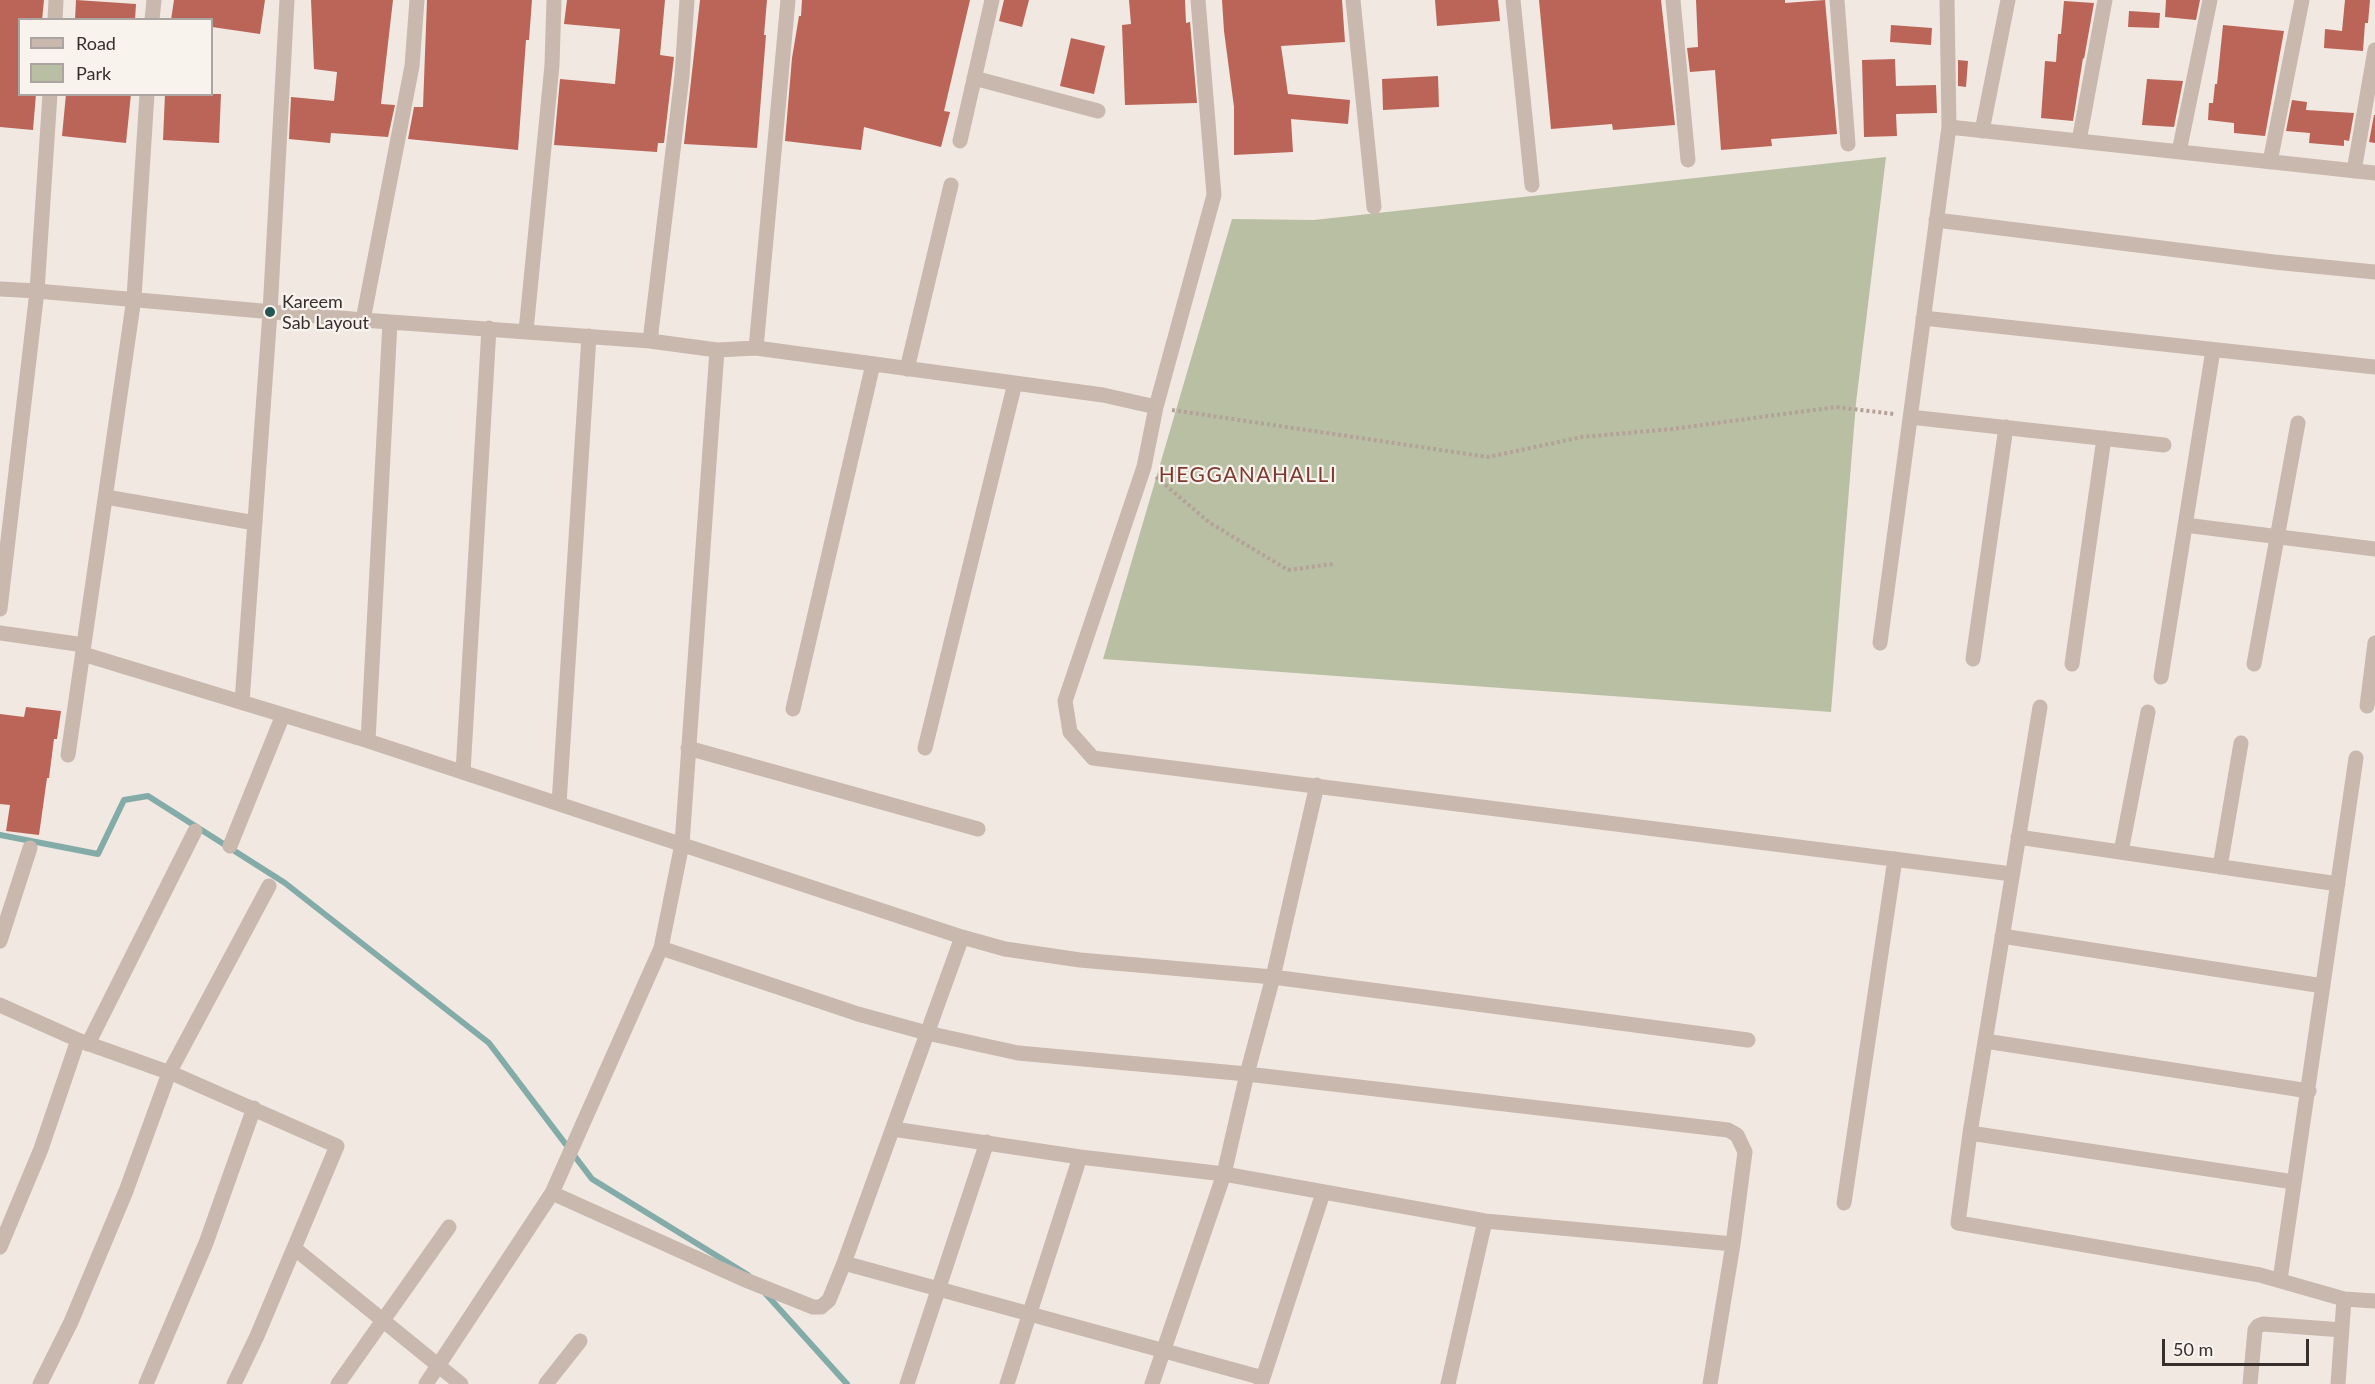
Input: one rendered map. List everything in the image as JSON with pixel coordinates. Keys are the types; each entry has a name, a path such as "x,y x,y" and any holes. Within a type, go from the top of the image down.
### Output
{"street":[{"path":"55,18 56,0"},
{"path":"152,18 154,0"},
{"path":"242,702 270,312 287,0"},
{"path":"363,320 412,66 417,0"},
{"path":"526,331 552,65 554,0"},
{"path":"651,341 682,76 687,0"},
{"path":"756,348 788,0"},
{"path":"960,141 992,0"},
{"path":"1198,0 1214,195 1156,407 1144,467 1065,701 1070,732 1093,758 2012,874"},
{"path":"1353,0 1374,207"},
{"path":"1513,0 1532,185"},
{"path":"1673,0 1688,160"},
{"path":"1837,0 1848,144"},
{"path":"1880,644 1949,127 1947,0"},
{"path":"1982,130 2008,0"},
{"path":"2079,141 2105,0"},
{"path":"2179,152 2210,0"},
{"path":"2270,162 2301,0"},
{"path":"2354,171 2375,50"},
{"path":"974,78 1098,111"},
{"path":"0,609 38,291 50,96"},
{"path":"68,755 134,298 147,96"},
{"path":"1949,127 2375,173"},
{"path":"907,369 951,185"},
{"path":"1936,220 2262,261 2375,272"},
{"path":"0,289 134,298 363,320 651,341 717,350 756,348 1103,395 1156,407"},
{"path":"1923,318 2375,367"},
{"path":"368,741 390,322"},
{"path":"463,772 489,328"},
{"path":"559,804 589,336"},
{"path":"426,1384 552,1193 661,948 681,844 717,350"},
{"path":"2162,677 2213,350"},
{"path":"794,709 873,364"},
{"path":"925,747 1015,383"},
{"path":"1910,417 2164,445"},
{"path":"2254,664 2298,423"},
{"path":"1973,659 2006,427"},
{"path":"2072,664 2104,438"},
{"path":"106,497 255,523"},
{"path":"2185,525 2375,549"},
{"path":"0,633 84,650 962,937 1005,949 1080,960 1273,977 1748,1040"},
{"path":"2367,706 2375,644"},
{"path":"2040,707 1970,1133 1958,1223 2260,1275 2344,1299 2375,1301"},
{"path":"2121,852 2148,712"},
{"path":"230,846 283,715"},
{"path":"2220,867 2241,743"},
{"path":"688,747 978,829"},
{"path":"2280,1280 2356,758"},
{"path":"1152,1384 1224,1174 1246,1074 1273,977 1317,785"},
{"path":"0,1247 83,1042 195,831"},
{"path":"2019,837 2338,885"},
{"path":"0,941 30,848"},
{"path":"1844,1203 1895,859"},
{"path":"40,1384 71,1322 126,1191 169,1073 269,886"},
{"path":"2002,936 2323,986"},
{"path":"552,1193 743,1279 813,1307 821,1307 829,1300 844,1263 962,937"},
{"path":"661,948 858,1014 927,1033 1038,1057 1246,1074 1728,1130 1737,1135 1745,1152 1733,1244 1710,1384"},
{"path":"0,1005 83,1042 169,1073 254,1108 337,1146 234,1384"},
{"path":"1985,1041 2309,1091"},
{"path":"146,1384 206,1243 254,1108"},
{"path":"892,1129 1080,1157 1224,1174 1485,1221 1733,1244"},
{"path":"1970,1133 2294,1182"},
{"path":"907,1384 987,1142"},
{"path":"1007,1384 1080,1157"},
{"path":"844,1263 1162,1350 1262,1381 1323,1193"},
{"path":"1448,1384 1485,1221"},
{"path":"338,1384 449,1227"},
{"path":"294,1248 461,1384"},
{"path":"2338,1384 2344,1299"},
{"path":"2250,1384 2255,1330 2258,1326 2263,1324 2342,1330"},
{"path":"546,1384 580,1341"}],"path":[{"path":"1156,407 1488,457 1582,437 1672,429 1836,407 1910,417"},
{"path":"1144,467 1210,522 1288,570 1333,564"}],"green space":[{"path":"1886,157 1856,403 1831,712 1103,659 1232,219 1314,220"}],"building":[{"path":"0,0 44,0 42,18 18,18 18,96 36,96 33,130 0,127"},
{"path":"76,0 136,4 135,18 75,18"},
{"path":"174,0 265,0 260,34 213,27 213,18 171,18"},
{"path":"311,0 393,0 381,104 395,105 388,137 331,133 330,143 289,139 291,97 334,101 337,72 314,69"},
{"path":"427,0 532,0 529,40 526,40 518,150 408,139 414,107 423,107"},
{"path":"567,0 665,0 660,55 674,57 664,143 658,143 657,152 554,145 560,79 615,84 620,29 564,24"},
{"path":"700,0 767,0 757,148 684,144"},
{"path":"802,0 970,0 944,111 950,112 941,147 864,127 861,150 785,141 792,58"},
{"path":"1004,0 1029,0 1022,27 999,21"},
{"path":"1129,0 1185,0 1186,23 1190,22 1197,103 1125,105 1122,25 1131,24"},
{"path":"1222,0 1342,0 1345,42 1281,46 1288,94 1350,100 1348,124 1291,119 1293,152 1234,155 1234,107"},
{"path":"1435,0 1498,0 1500,21 1437,26"},
{"path":"1539,0 1661,0 1675,125 1613,130 1612,124 1551,129"},
{"path":"1696,0 1785,0 1785,3 1825,0 1837,134 1771,139 1772,146 1721,150 1715,70 1690,72 1687,48 1698,47"},
{"path":"2166,0 2200,0 2196,20 2165,17"},
{"path":"2345,0 2370,0 2368,23 2365,23 2363,51 2324,48 2325,29 2342,31"},
{"path":"2064,1 2094,3 2073,121 2041,118 2045,61 2056,62"},
{"path":"2129,11 2160,13 2159,28 2128,27"},
{"path":"1891,25 1932,28 1931,45 1890,42"},
{"path":"2223,25 2284,31 2265,136 2234,133 2234,123 2208,120 2209,103 2213,103 2215,84 2217,84"},
{"path":"1071,38 1105,46 1094,94 1060,86"},
{"path":"1895,59 1896,86 1936,85 1937,113 1896,114 1897,136 1864,137 1862,60"},
{"path":"1958,60 1968,61 1966,87 1958,86"},
{"path":"1438,76 1439,107 1383,110 1382,79"},
{"path":"2147,79 2183,81 2174,127 2142,125"},
{"path":"221,94 219,143 163,140 165,96"},
{"path":"66,96 131,96 126,143 62,136"},
{"path":"2292,100 2307,102 2306,110 2354,113 2349,141 2344,140 2344,146 2309,143 2310,133 2286,131"},
{"path":"2375,115 2375,143 2369,142"},
{"path":"26,707 61,711 57,739 54,739 49,778 47,778 39,835 6,831 10,805 0,804 0,714 24,717"}],"waterway":[{"path":"0,835 98,854 124,800 148,796 285,883 489,1043 592,1179 748,1275"},
{"path":"765,1293 847,1384"}],"place":[{"name":"Kareem Sab Layout","path":"270,312"}],"district":[{"name":"HEGGANAHALLI","path":"1248,475"}]}
